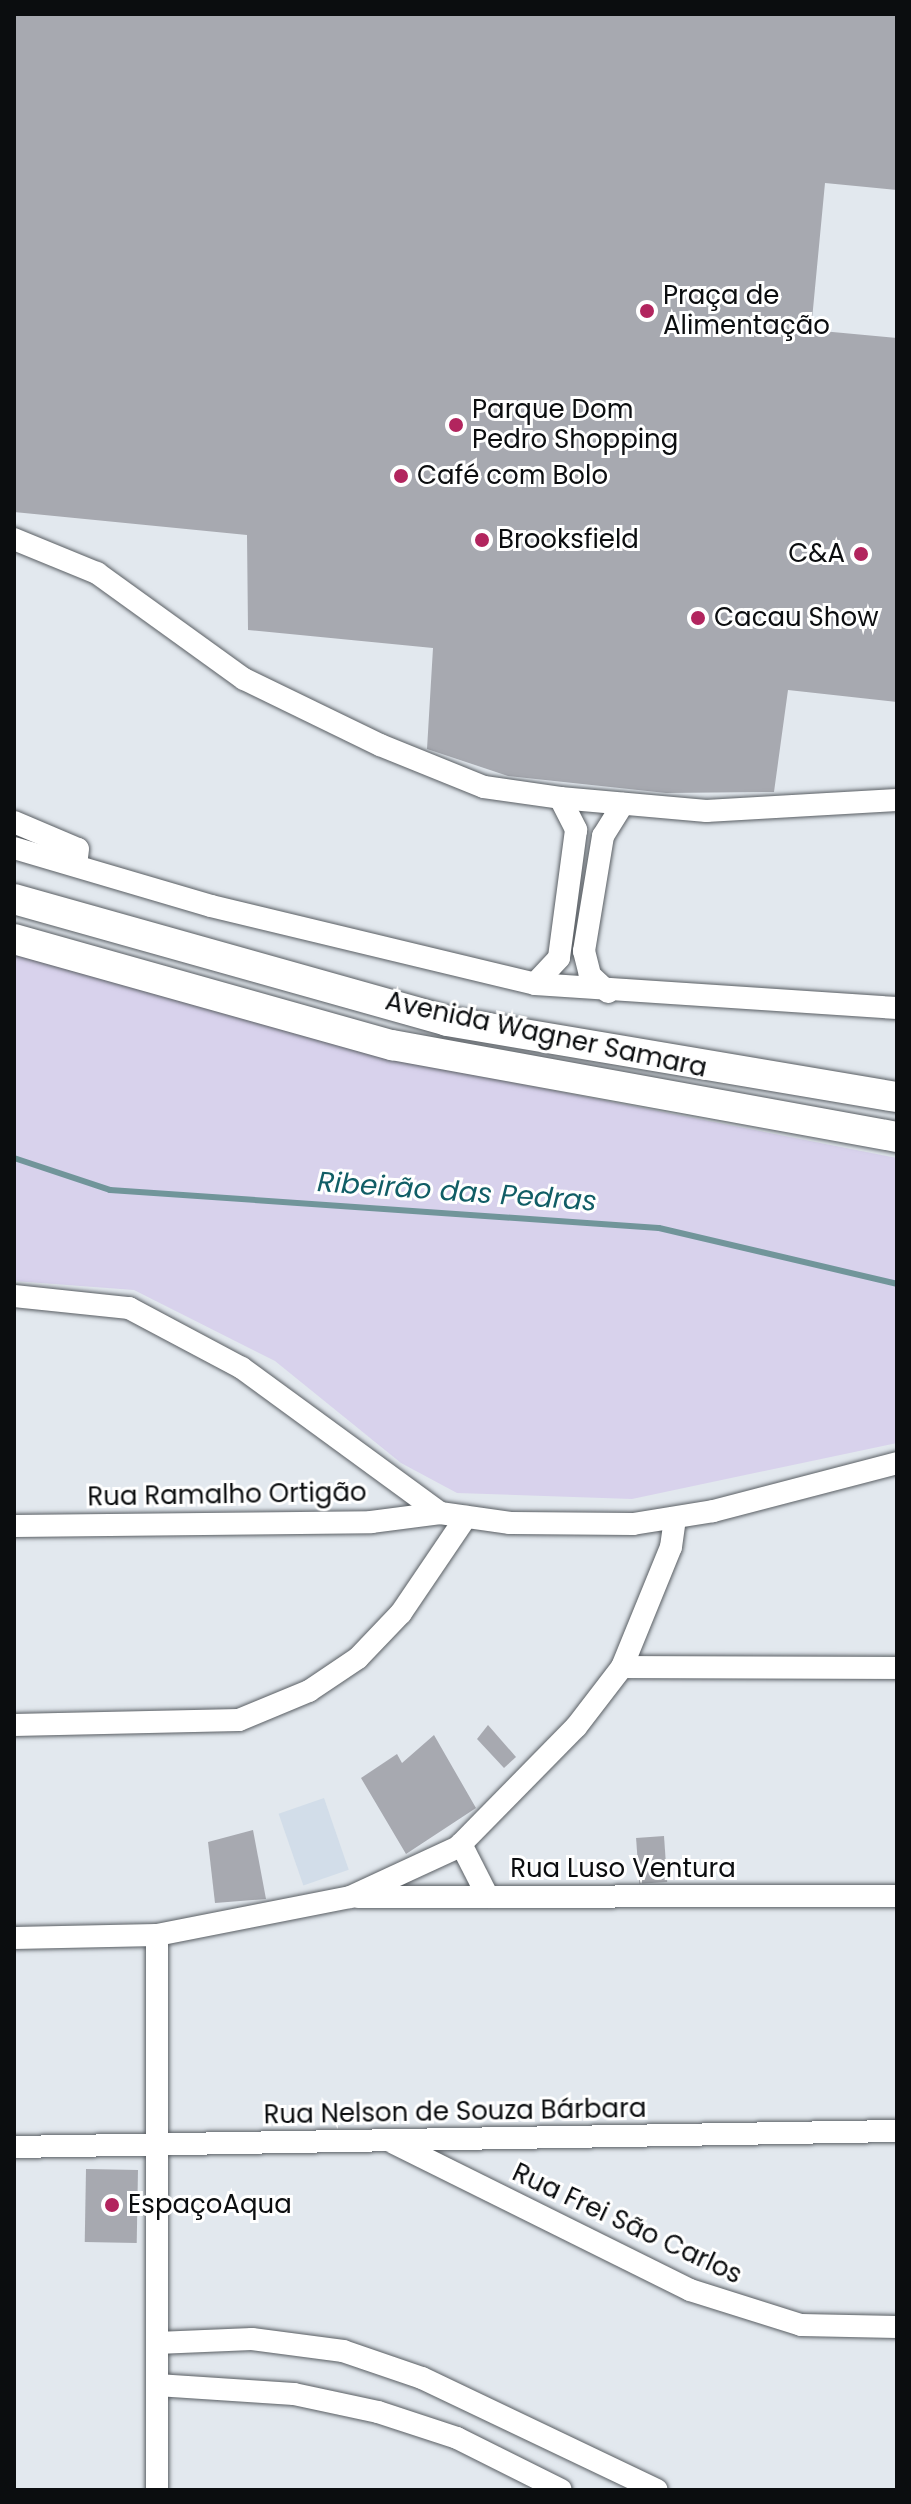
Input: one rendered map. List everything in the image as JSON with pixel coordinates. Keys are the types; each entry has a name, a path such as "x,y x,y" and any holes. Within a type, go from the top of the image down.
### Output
{"main road":[{"name":"Avenida Wagner Samara","path":"14,899 447,1021 897,1097"},
{"name":"Avenida Wagner Samara","path":"14,939 392,1045 897,1137"}],"street":[{"path":"14,539 97,573 244,679 402,755 484,787 560,798 706,811 897,800"},
{"path":"535,984 559,958 563,930 576,830 560,798"},
{"path":"608,992 590,975 584,951 603,836 623,804"},
{"path":"14,822 77,857 211,906 535,984 608,992 897,1008"},
{"path":"14,848 77,857"},
{"path":"14,1296 129,1308 242,1368 440,1513 510,1523 675,1518 897,1463"},
{"name":"Rua Ramalho Ortigão","path":"14,1526 371,1522 440,1513"},
{"path":"14,1725 239,1720 309,1691 358,1658 401,1613 466,1517"},
{"path":"14,1938 157,1935 350,1897 461,1844 576,1727 622,1667 671,1547 675,1518"},
{"path":"622,1667 897,1668"},
{"path":"461,1844 488,1897"},
{"name":"Rua Luso Ventura","path":"350,1897 897,1896"},
{"path":"157,1935 157,2490"},
{"name":"Rua Nelson de Souza Bárbara","path":"14,2147 157,2147 897,2131"},
{"name":"Rua Frei São Carlos","path":"391,2142 690,2290 801,2325 897,2327"},
{"path":"157,2343 252,2339 343,2351 422,2378 645,2488"},
{"path":"157,2385 294,2394 378,2412 457,2438 555,2487"},
{"path":"555,2487 550,2459 565,2451"}],"shaded area":[{"path":"14,953 378,1056 897,1158 897,1443 632,1499 457,1493 401,1463 275,1361 134,1290 14,1281"},
{"path":"324,1798 349,1870 303,1885 279,1814"}],"building":[{"name":"Parque Dom Pedro Shopping","path":"14,14 897,14 897,190 825,183 811,330 897,338 897,702 788,690 774,792 666,793 508,776 427,749 433,648 248,630 247,535 14,512"},
{"path":"488,1725 516,1757 504,1768 477,1739"},
{"path":"434,1735 476,1808 406,1854 361,1778 397,1754 402,1763"},
{"path":"253,1830 266,1899 215,1903 208,1842"},
{"path":"664,1836 667,1882 639,1884 636,1838"},
{"name":"EspaçoAqua","path":"86,2169 138,2170 137,2243 85,2242"}],"waterway":[{"name":"Ribeirão das Pedras","path":"14,1158 110,1190 659,1228 897,1284"}],"place":[{"name":"Praça de Alimentação","path":"647,311"},
{"name":"Parque Dom Pedro Shopping","path":"456,425"},
{"name":"Café com Bolo","path":"401,476"},
{"name":"Brooksfield","path":"482,540"},
{"name":"C&A","path":"861,554"},
{"name":"Cacau Show","path":"698,618"},
{"name":"EspaçoAqua","path":"112,2205"}]}
